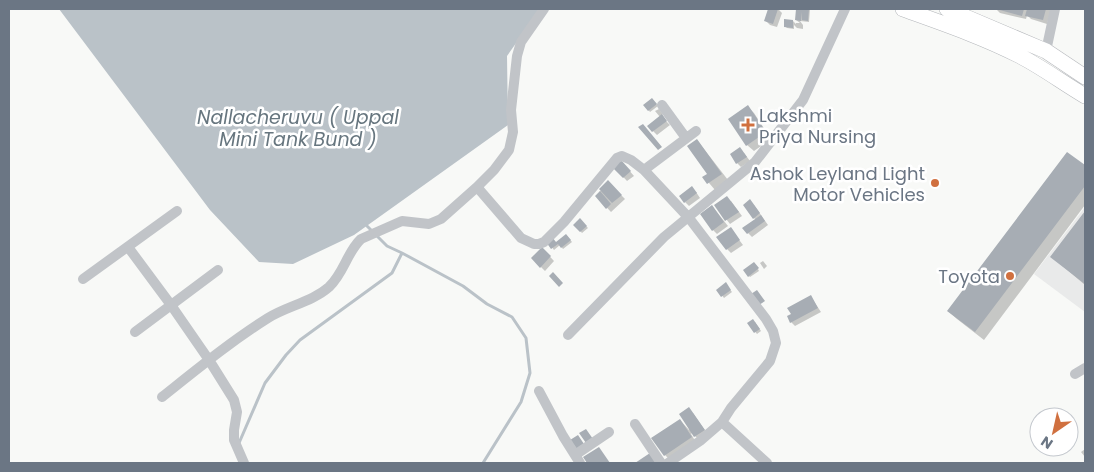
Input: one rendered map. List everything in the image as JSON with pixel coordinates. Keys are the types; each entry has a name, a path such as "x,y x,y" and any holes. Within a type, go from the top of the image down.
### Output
{"highway":[{"path":"903,9 945,24 1019,56 1085,96"},
{"path":"946,9 1046,50 1082,72"}],"street":[{"path":"162,397 209,360 270,317 319,294 330,286 361,239 402,222 429,224 441,219 494,170 509,150 513,132 511,110 517,56 521,42 544,9"},
{"path":"568,335 664,237 755,162 803,100 845,9"},
{"path":"1046,50 1055,9"},
{"path":"662,105 686,138"},
{"path":"644,170 696,131"},
{"path":"477,187 521,238 534,244 539,244 544,242 564,222 617,158 622,156 631,160 644,170 689,218 766,320 775,336 776,343 770,362 730,408 722,422 700,441 668,463"},
{"path":"83,279 176,212"},
{"path":"128,247 171,305 234,400 237,412 234,440 244,463"},
{"path":"135,332 218,270"},
{"path":"1075,374 1085,368"},
{"path":"539,391 578,459 609,432"},
{"path":"722,422 768,463"},
{"path":"635,424 661,463"}],"shaded area":[{"path":"1085,207 1085,312 1034,274"}],"water":[{"name":"Nallacheruvu ( Uppal Mini Tank Bund )","path":"59,9 545,9 536,15 507,56 508,125 354,235 293,264 259,262 210,210"}],"building":[{"path":"768,9 778,9 773,24 764,21"},
{"path":"796,9 809,9 808,21 802,20 802,12 801,21 795,20"},
{"path":"996,9 1024,9 1022,16"},
{"path":"1027,9 1046,9 1043,20 1025,16"},
{"path":"784,19 793,20 793,28 784,27"},
{"path":"652,98 657,104 648,111 643,105"},
{"path":"748,105 766,132 746,146 728,119"},
{"path":"662,114 667,121 652,132 647,126"},
{"path":"643,124 662,147 658,150 638,127"},
{"path":"697,139 722,174 707,184 702,177 707,174 687,146"},
{"path":"740,147 747,157 736,164 730,154"},
{"path":"1067,152 1085,165 1085,186 975,332 947,311"},
{"path":"621,160 631,171 623,178 612,167"},
{"path":"758,168 764,177 759,180 753,172"},
{"path":"608,180 622,195 612,203 599,189"},
{"path":"692,186 697,193 684,203 679,196"},
{"path":"600,191 611,204 606,209 595,196"},
{"path":"727,196 739,212 725,221 714,205"},
{"path":"750,199 760,213 753,219 743,205"},
{"path":"712,205 724,222 712,231 700,214"},
{"path":"1085,211 1085,284 1050,257"},
{"path":"761,215 765,221 747,234 742,228"},
{"path":"580,218 587,226 580,232 573,225"},
{"path":"731,227 740,240 726,250 716,237"},
{"path":"566,234 571,240 561,248 558,244 551,249 546,242 552,237 556,242"},
{"path":"542,247 551,256 540,268 531,258"},
{"path":"754,262 759,268 748,277 743,270"},
{"path":"553,272 563,283 559,287 549,276"},
{"path":"726,282 731,290 721,297 716,290"},
{"path":"757,290 765,301 759,305 751,294"},
{"path":"811,295 818,308 790,323 787,316 791,314 787,308"},
{"path":"753,319 760,329 754,333 747,323"},
{"path":"689,407 705,430 694,437 679,414"},
{"path":"680,419 692,437 664,456 651,438"},
{"path":"586,429 593,439 586,443 579,433"},
{"path":"578,435 584,444 577,449 570,440"},
{"path":"599,447 610,463 587,463 583,457"},
{"path":"650,453 657,463 635,463"}],"waterway":[{"path":"239,443 265,383 286,355 300,340 392,273 402,253 387,246 367,226"},
{"path":"402,253 463,286 487,304 512,317 526,338 530,373 521,402 483,463"}],"place":[{"name":"Lakshmi Priya Nursing","path":"748,125"},
{"name":"Ashok Leyland Light Motor Vehicles","path":"935,183"},
{"name":"Toyota","path":"1010,276"}]}
